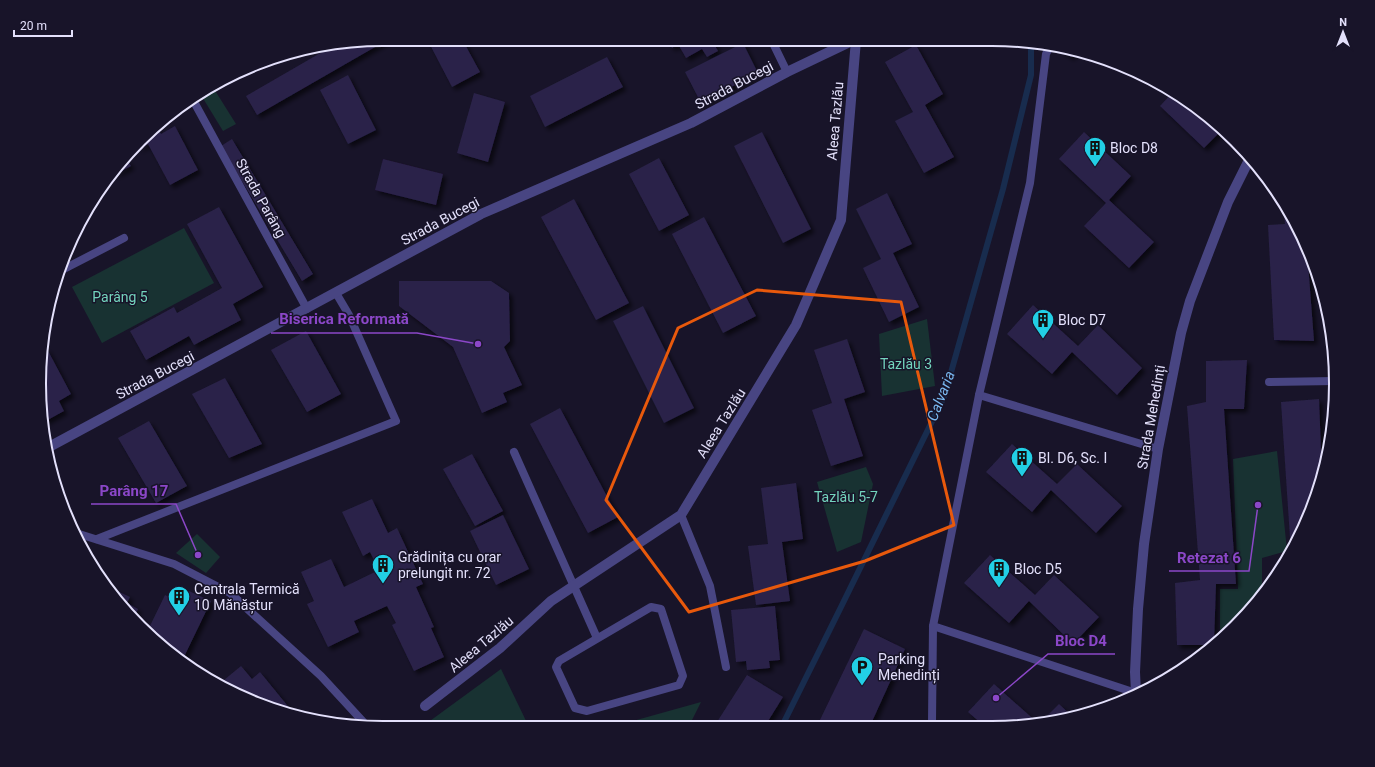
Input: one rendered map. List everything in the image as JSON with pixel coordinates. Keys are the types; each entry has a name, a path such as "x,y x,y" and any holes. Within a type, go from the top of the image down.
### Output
{"street":[{"name":"Strada Bucegi","path":"52,447 481,214 690,123 787,72 842,46"},
{"name":"Aleea Tazlău","path":"425,706 500,648 551,601 681,515 796,325 841,220 855,46"},
{"name":"Strada Mehedinți","path":"1136,688 1135,672 1138,609 1144,544 1158,449 1181,333 1190,301 1228,202 1247,164"}],"lane":[{"path":"774,46 787,72"},
{"path":"932,721 933,626 979,394 1030,183 1046,54 1048,51"},
{"name":"Strada Parâng","path":"195,104 307,309"},
{"path":"67,267 124,238"},
{"path":"97,539 396,420 349,315 336,293"},
{"path":"1269,382 1329,381"},
{"path":"979,394 1158,449"},
{"path":"514,452 597,638"},
{"path":"681,515 710,586 726,667"},
{"path":"82,535 174,564 230,592 321,676 362,720"},
{"path":"652,607 660,609 683,676 679,685 587,711 575,708 556,667 559,661 597,638 652,607"},
{"path":"933,626 1130,691"}],"highlighted area":[{"path":"757,290 901,302 954,525 865,561 689,612 606,500 678,328"}],"green space":[{"path":"215,91 236,124 223,131 203,98"},
{"name":"Parâng 5","path":"184,228 214,283 102,343 72,287"},
{"name":"Tazlău 3","path":"927,319 935,386 882,396 879,334"},
{"path":"1277,451 1287,547 1284,552 1262,558 1262,585 1245,606 1220,631 1220,589 1238,589 1233,459"},
{"name":"Tazlău 5-7","path":"866,467 873,484 861,542 837,552 817,482"},
{"path":"197,534 220,557 206,573 176,553"},
{"path":"501,669 526,721 430,721"},
{"path":"701,702 692,721 633,721"}],"building":[{"path":"376,46 257,115 246,96 323,51"},
{"path":"431,46 466,46 480,72 452,87"},
{"path":"679,46 715,46 718,51 707,57 702,49 686,58"},
{"path":"737,46 744,46 758,73 701,103 685,72"},
{"path":"917,46 943,94 925,105 954,157 924,173 895,121 913,112 885,62"},
{"path":"607,57 623,87 545,127 530,96"},
{"path":"348,75 376,130 348,144 320,90"},
{"path":"474,93 505,102 488,162 457,153"},
{"path":"1169,97 1197,116 1218,134 1204,148 1160,106"},
{"path":"175,126 198,170 170,185 148,144 144,146 159,132 161,134"},
{"path":"762,132 811,229 783,243 734,146"},
{"path":"1084,132 1131,176 1109,200 1154,242 1129,268 1084,226 1106,203 1059,159"},
{"path":"232,139 313,274 302,281 221,146"},
{"path":"659,158 689,215 659,231 629,174"},
{"path":"383,159 443,174 436,205 375,190"},
{"path":"129,163 131,166 122,171"},
{"path":"887,193 912,244 893,253 919,307 889,322 863,268 881,259 856,209"},
{"path":"574,199 629,303 596,320 541,217"},
{"path":"219,207 263,287 233,304 241,320 194,345 189,336 146,360 130,331 174,307 177,313 222,288 187,224"},
{"path":"1284,215 1308,268 1314,341 1274,340 1268,225 1285,224"},
{"path":"704,217 756,316 723,333 672,234"},
{"path":"399,281 491,281 509,293 510,341 504,347 522,385 503,393 507,402 482,413 453,347 399,306"},
{"path":"1033,305 1078,346 1098,325 1142,368 1117,395 1072,352 1052,374 1007,334"},
{"path":"643,306 694,408 664,423 613,321"},
{"path":"306,331 341,394 307,412 271,350"},
{"path":"847,339 865,392 844,399 863,456 831,466 812,410 832,403 814,350"},
{"path":"48,351 71,394 59,401 64,411 48,420 46,384"},
{"path":"1247,360 1244,409 1224,409 1236,584 1216,584 1214,637 1204,645 1177,645 1175,583 1200,580 1187,406 1206,402 1206,361"},
{"path":"225,378 262,444 229,458 192,394"},
{"path":"1319,399 1321,455 1311,492 1290,540 1281,402"},
{"path":"560,408 618,517 588,533 530,424"},
{"path":"149,421 187,486 156,503 118,438"},
{"path":"1012,444 1057,484 1077,464 1122,506 1096,533 1051,490 1032,512 986,472"},
{"path":"472,454 503,511 475,526 443,469"},
{"path":"796,483 803,539 782,542 790,601 756,605 748,546 768,544 761,488"},
{"name":"Grădinița cu orar prelungit nr. 72","path":"372,499 388,533 397,528 423,584 416,587 434,627 431,628 444,657 414,671 392,625 396,623 387,606 354,621 359,632 328,647 307,604 314,601 301,572 331,559 344,587 379,570 370,552 363,556 342,512"},
{"path":"503,515 529,569 496,585 470,531"},
{"path":"990,555 1035,595 1054,575 1099,617 1073,644 1029,601 1009,623 964,583"},
{"path":"118,591 130,597 127,603"},
{"name":"Centrala Termică 10 Mănăștur","path":"189,591 211,601 185,656 150,626 165,595 183,604"},
{"path":"128,604 138,609 136,613"},
{"path":"775,606 780,660 769,661 770,668 747,670 746,661 736,662 731,610"},
{"name":"Parking Mehedinți","path":"864,629 905,649 872,721 819,721"},
{"path":"241,666 252,679 260,672 289,707 254,695 223,680"},
{"path":"747,675 783,697 768,721 718,721"},
{"path":"994,684 1033,718 978,721 968,712"},
{"path":"1059,704 1068,712 1046,716"}],"waterway":[{"name":"Calvaria","path":"784,721 944,397 1003,189 1031,75 1031,49"}],"place":[{"name":"Bloc D8","path":"1095,168"},
{"name":"Bloc D7","path":"1043,340"},
{"name":"Biserica Reformată","path":"478,344"},
{"name":"Bl. D6, Sc. I","path":"1022,478"},
{"name":"Retezat 6","path":"1258,505"},
{"name":"Parâng 17","path":"198,555"},
{"name":"Grădinița cu orar prelungit nr. 72","path":"383,584"},
{"name":"Bloc D5","path":"999,588"},
{"name":"Centrala Termică 10 Mănăștur","path":"179,616"},
{"name":"Parking Mehedinți","path":"862,686"},
{"name":"Bloc D4","path":"996,698"}]}
